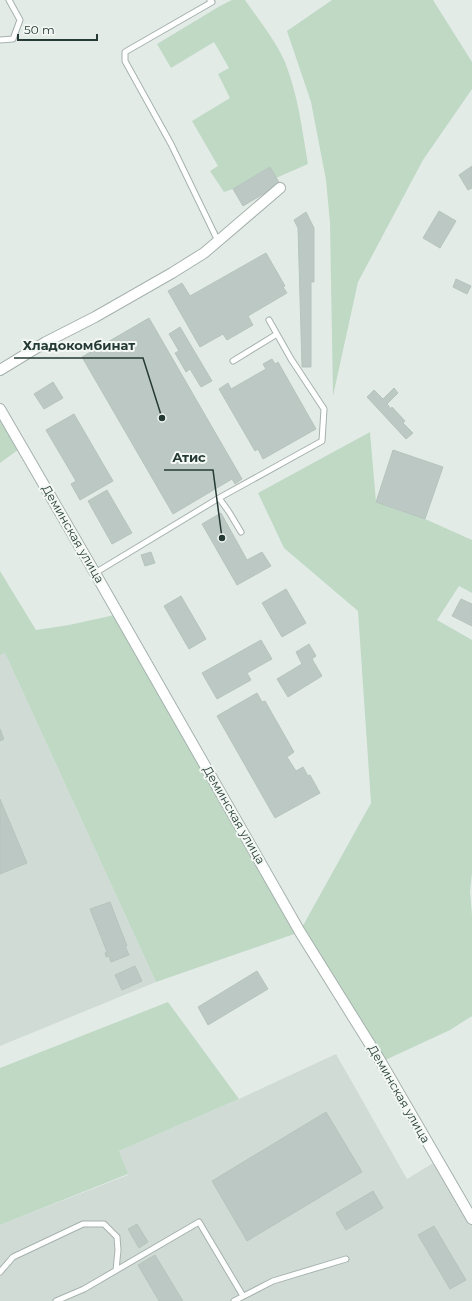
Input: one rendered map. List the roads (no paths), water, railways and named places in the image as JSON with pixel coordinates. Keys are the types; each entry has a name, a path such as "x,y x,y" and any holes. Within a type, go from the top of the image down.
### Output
{"street":[{"path":"0,370 46,342 95,317 204,254 280,188"},
{"name":"Деминская улица","path":"0,409 300,932 381,1062 472,1219"}],"lane":[{"path":"0,40 13,39 20,20 9,0"},
{"path":"210,0 212,2 125,52 125,60 171,144 218,241"},
{"path":"95,573 214,500 322,441 324,409 269,320"},
{"path":"233,361 277,334"},
{"path":"219,498 241,532"},
{"path":"56,1301 84,1289 199,1222 243,1296"},
{"path":"0,1272 13,1257 84,1224 104,1224 117,1237 118,1250 116,1270"},
{"path":"234,1301 273,1281 346,1259"}],"place":[{"name":"Хладокомбинат","path":"162,418"},
{"name":"Атис","path":"222,538"}]}
